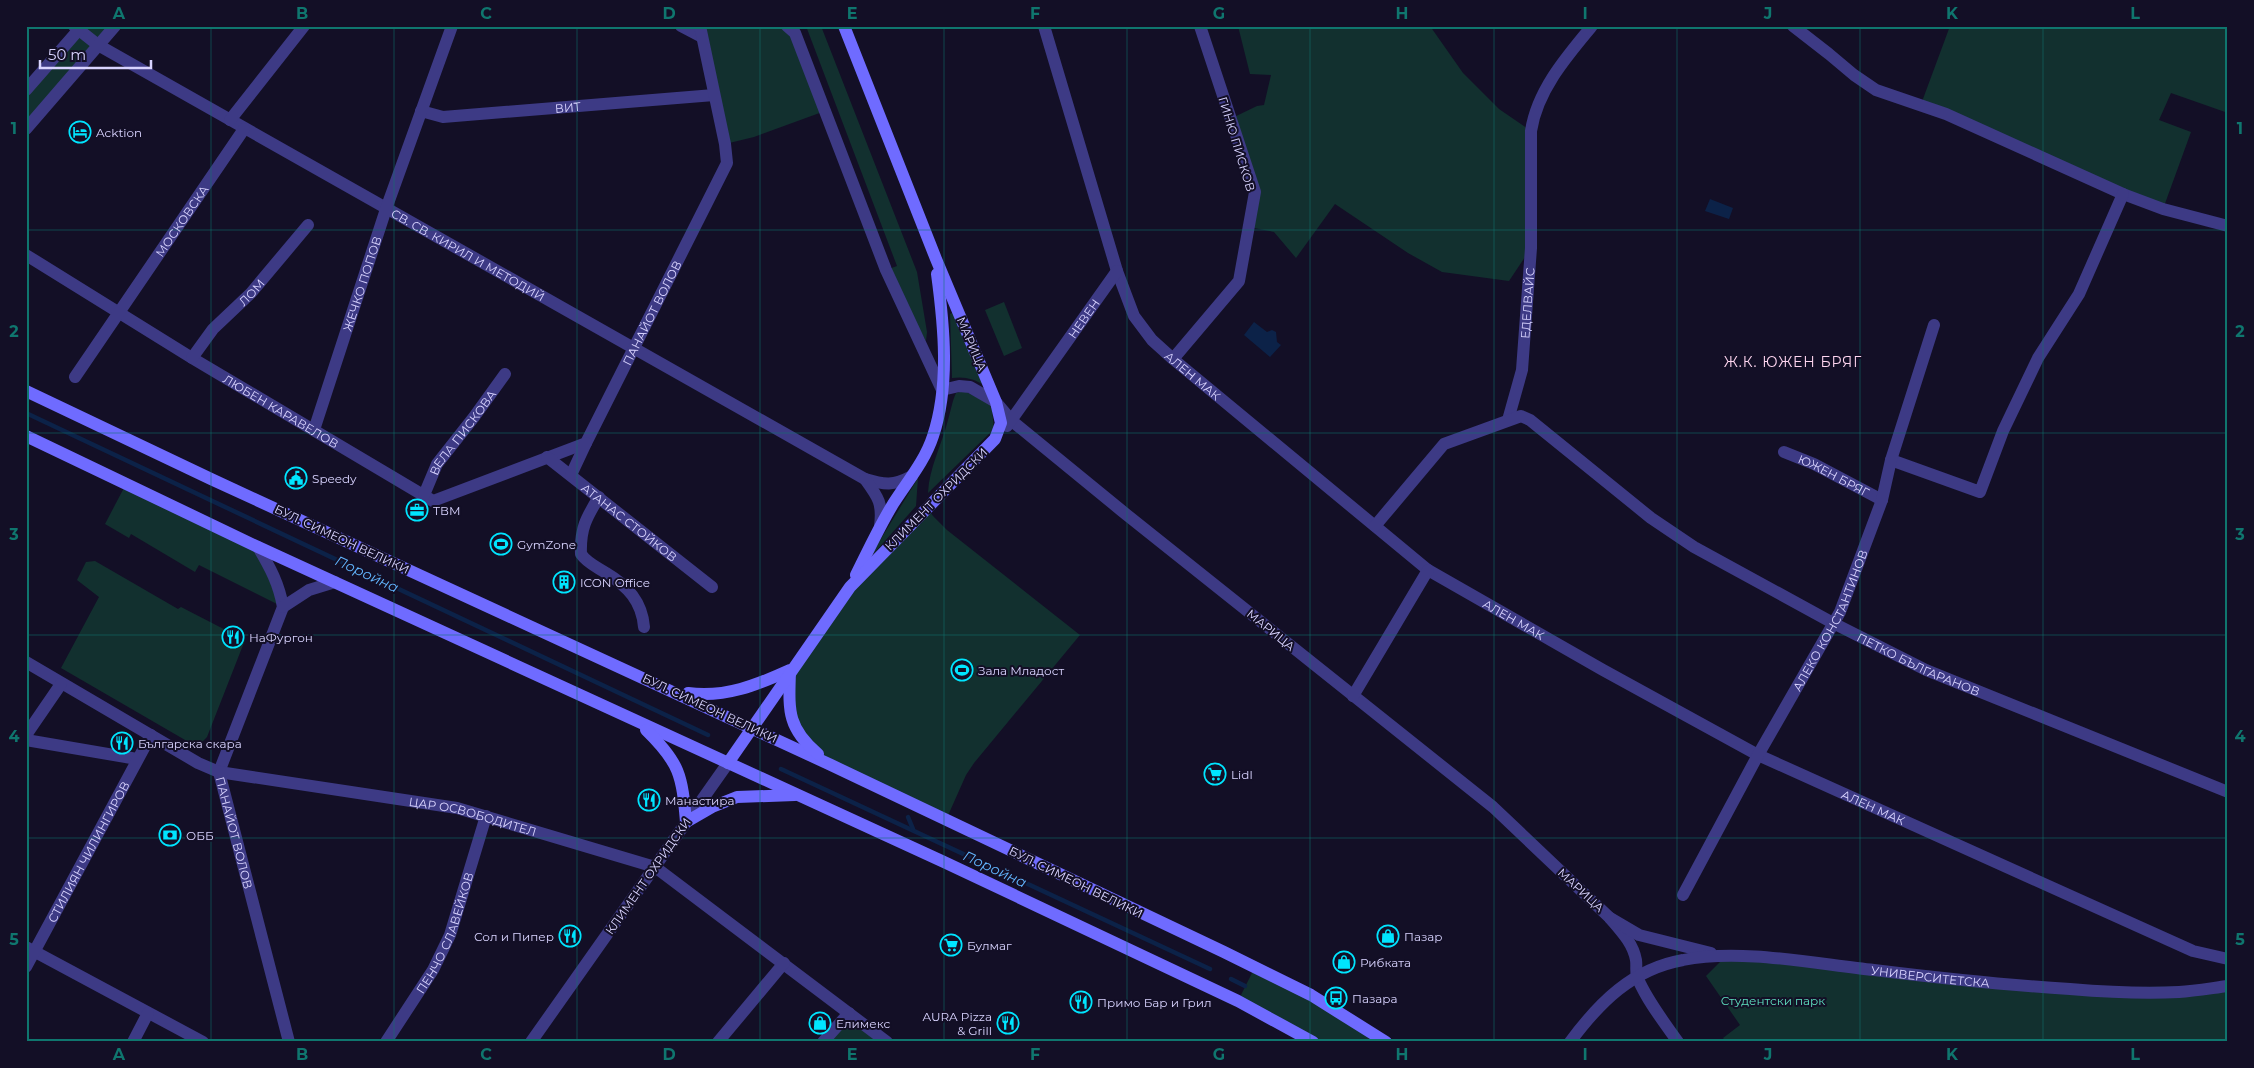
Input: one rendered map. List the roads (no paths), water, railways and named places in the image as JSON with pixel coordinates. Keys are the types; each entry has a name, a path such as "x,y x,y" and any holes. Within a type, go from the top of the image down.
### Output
{"main road":[{"name":"МАРИЦА","path":"844,26 936,259 996,402"},
{"name":"МАРИЦА","path":"936,259 942,316 942,390"},
{"name":"КЛИМЕНТ ОХРИДСКИ","path":"850,587 880,527 912,476 933,436 942,390"},
{"name":"БУЛ. СИМЕОН ВЕЛИКИ","path":"26,391 211,479 831,765 1255,967 1311,995 1386,1042"},
{"name":"КЛИМЕНТ ОХРИДСКИ","path":"728,763 790,670 850,587 995,439 1002,423 996,402"},
{"path":"26,436 258,547 638,723 799,795 1238,1001 1313,1042"},
{"path":"674,692 703,695 727,693 752,687 790,670 789,699 793,722 798,734 831,765"},
{"path":"638,723 666,749 680,774 686,822 712,806 736,797 799,795"}],"street":[{"path":"26,129 115,26"},
{"path":"230,120 304,26"},
{"name":"ЖЕЧКО ПОПОВ","path":"314,430 386,209 452,26"},
{"path":"681,26 701,32"},
{"path":"787,26 796,32 886,270 942,390 959,386 970,387 996,402"},
{"name":"АЛЕН МАК","path":"1044,26 1117,270 1134,316 1152,340 1173,359 1428,570 1603,670 1758,755 2193,951 2228,959"},
{"name":"ГИНЮ ПИСКОВ","path":"1173,359 1239,281 1254,192 1200,26"},
{"name":"ЕДЕЛВАЙС","path":"1508,420 1522,370 1531,248 1531,131 1533,114 1565,58 1592,26"},
{"path":"1793,26 1854,75 1876,90 1946,114 2123,194 2163,209 2228,226"},
{"path":"26,90 78,28"},
{"name":"СВ. СВ. КИРИЛ И МЕТОДИЙ","path":"78,28 98,45 244,129 865,479"},
{"name":"ПАНАЙОТ ВОЛОВ","path":"571,475 727,163 725,144 701,32"},
{"name":"ВИТ","path":"421,111 443,117 714,95"},
{"name":"МОСКОВСКА","path":"75,377 244,129"},
{"path":"1891,460 1980,492 2003,431 2038,358 2079,294 2123,194"},
{"name":"ЛОМ","path":"192,358 213,329 251,293 308,225"},
{"name":"ЛЮБЕН КАРАВЕЛОВ","path":"26,255 119,314 434,501 547,457"},
{"name":"НЕВЕН","path":"995,439 1012,421 1117,270"},
{"name":"АЛЕКО КОНСТАНТИНОВ","path":"1683,895 1758,755 1840,612 1882,500 1891,460 1934,325"},
{"name":"ВЕЛА ПИСКОВА","path":"424,495 437,464 505,374"},
{"name":"МАРИЦА","path":"996,402 1012,421 1493,807 1610,918 1626,936 1633,949 1636,962 1636,977"},
{"name":"ПЕТКО БЪЛГАРАНОВ","path":"1508,420 1521,416 1530,420 1650,518 1694,547 1833,623 1926,670 2228,792"},
{"path":"1375,526 1444,444 1508,420"},
{"path":"547,457 586,443"},
{"name":"ЮЖЕН БРЯГ","path":"1784,452 1814,464 1882,500"},
{"name":"АТАНАС СТОЙКОВ","path":"547,457 599,496 712,587"},
{"path":"865,479 898,484 912,476"},
{"path":"865,479 882,506 880,527"},
{"path":"599,496 585,520 581,536 582,554 591,564 608,574 633,595 642,609 644,628"},
{"path":"258,547 274,574 283,607 309,590 335,582"},
{"path":"1353,696 1428,570"},
{"name":"ПАНАЙОТ ВОЛОВ","path":"283,607 219,772 289,1042"},
{"name":"ЦАР ОСВОБОДИТЕЛ","path":"26,662 198,763 219,772 457,808 655,867 887,1042"},
{"path":"26,735 61,684"},
{"name":"СТИЛИЯН ЧИЛИНГИРОВ","path":"26,967 30,950 151,735"},
{"path":"26,740 137,759"},
{"name":"КЛИМЕНТ ОХРИДСКИ","path":"531,1042 728,763"},
{"name":"ПЕНЧО СЛАВЕЙКОВ","path":"386,1042 433,970 450,935 486,816"},
{"path":"1610,918 1639,935 1680,947 1726,956"},
{"path":"30,950 203,1042"},
{"name":"УНИВЕРСИТЕТСКА","path":"1636,977 1658,967 1683,960 1726,956 1785,960 2041,988 2110,992 2179,992 2228,986"},
{"path":"718,1042 784,963"},
{"path":"1570,1042 1588,1017 1609,995 1636,977 1649,1000 1678,1042"},
{"path":"133,1042 148,1013"},
{"path":"823,1042 849,1013"}],"water":[{"path":"1710,199 1733,208 1729,219 1705,211"},
{"path":"1254,322 1267,332 1272,330 1276,332 1277,342 1281,345 1270,357 1244,335"}],"waterway":[{"name":"Поройна","path":"26,413 708,735"},
{"name":"Поройна","path":"781,769 1210,969"},
{"path":"908,817 913,829"},
{"path":"1231,979 1245,986"}],"place":[{"name":"Acktion","path":"80,132"},
{"name":"Speedy","path":"296,478"},
{"name":"ТВМ","path":"417,510"},
{"name":"GymZone","path":"501,544"},
{"name":"ICON Office","path":"564,582"},
{"name":"НаФургон","path":"233,637"},
{"name":"Зала Младост","path":"962,670"},
{"name":"Българска скара","path":"122,743"},
{"name":"Lidl","path":"1215,774"},
{"name":"Манастира","path":"649,800"},
{"name":"ОББ","path":"170,835"},
{"name":"Сол и Пипер","path":"570,936"},
{"name":"Пазар","path":"1388,936"},
{"name":"Булмаг","path":"951,945"},
{"name":"Рибката","path":"1344,962"},
{"name":"Пазара","path":"1336,998"},
{"name":"Примо Бар и Грил","path":"1081,1002"},
{"name":"Елимекс","path":"820,1023"},
{"name":"AURA Pizza & Grill","path":"1008,1023"}],"district":[{"name":"Ж.К. ЮЖЕН БРЯГ","path":"1793,362"}],"park label":[{"name":"Студентски парк","path":"1773,1000"}]}
